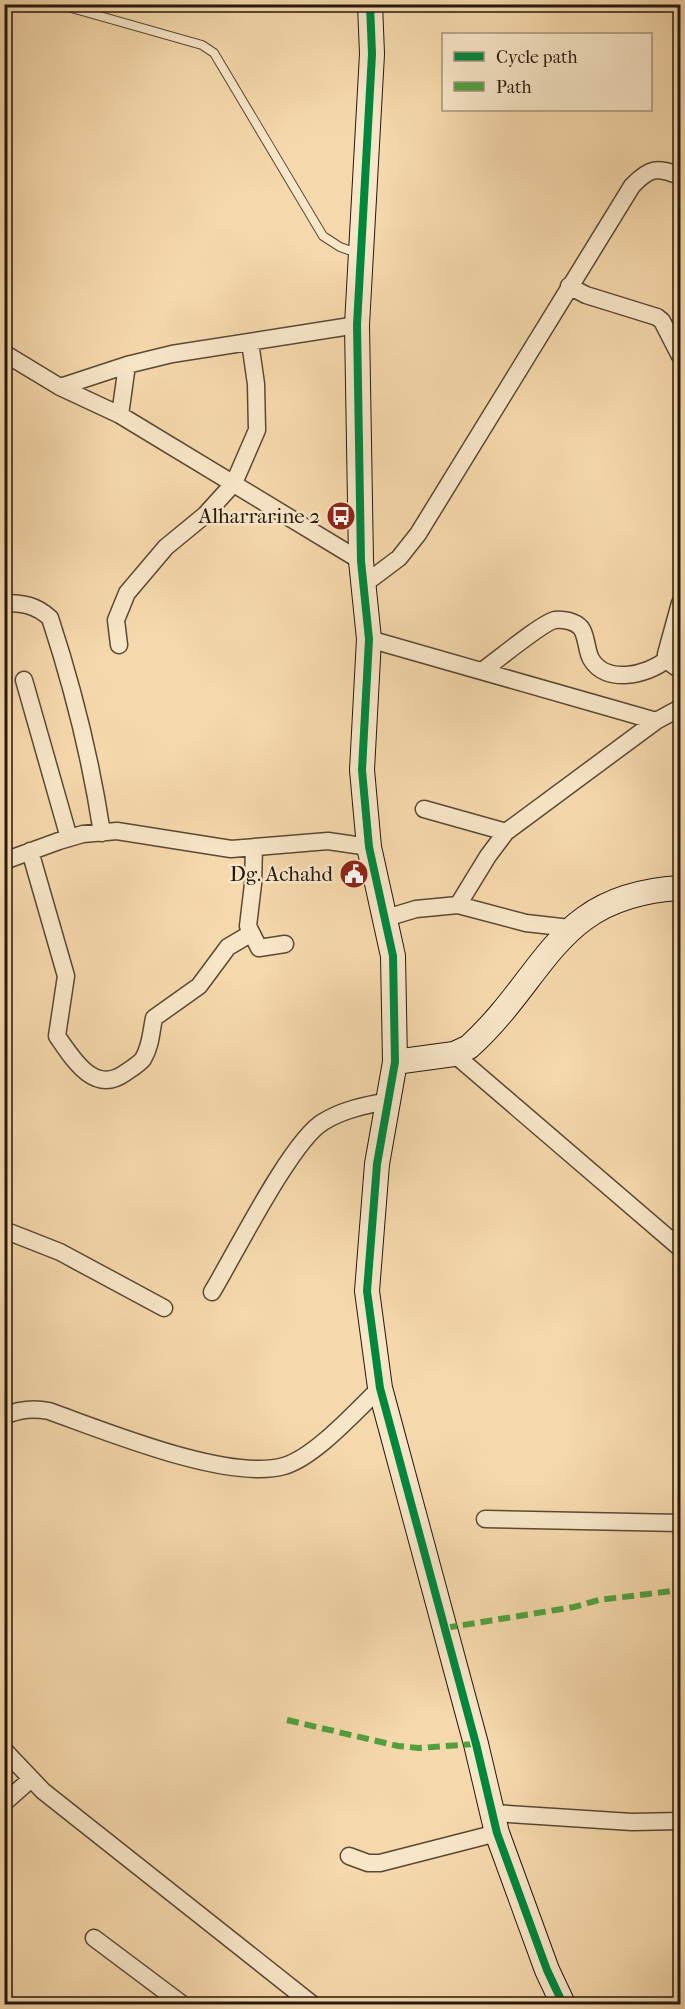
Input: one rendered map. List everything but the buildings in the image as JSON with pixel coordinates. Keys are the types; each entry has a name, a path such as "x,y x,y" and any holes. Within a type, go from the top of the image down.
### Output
{"street":[{"path":"370,4 372,54 357,325 361,561 369,639 363,770 369,847 393,956 395,1062 377,1164 368,1291 380,1388 495,1823 547,1970 563,2004"},
{"path":"363,585 399,558 418,534 632,186 642,176 662,169 681,177"},
{"path":"569,286 586,295 657,317 662,321 681,356"},
{"path":"60,387 127,365 357,325"},
{"path":"119,645 116,620 127,593 166,547 205,514 234,483 257,430 256,384 250,342"},
{"path":"4,353 60,387 120,415 361,561"},
{"path":"120,415 127,365"},
{"path":"4,603 26,603 41,609 50,618 72,687 95,787 102,833"},
{"path":"483,671 553,620 570,621 581,628 592,660 609,673 628,675 647,671 666,660 681,603"},
{"path":"369,639 656,721"},
{"path":"666,660 681,670"},
{"path":"24,680 50,780 69,838"},
{"path":"458,905 488,856 506,832 656,721 681,708"},
{"path":"424,809 506,832"},
{"path":"4,861 69,838 102,833 137,832 231,849 328,841 369,847"},
{"path":"254,847 253,884 248,926 250,934 259,948 285,944"},
{"path":"30,851 66,976 57,1036 76,1064 97,1081 107,1082 122,1076 142,1060 151,1040 154,1018 199,986 228,946 250,934"},
{"path":"395,1062 454,1054 469,1047 481,1036 570,928 619,898 647,890 681,888"},
{"path":"386,918 416,909 458,905 526,923 570,928"},
{"path":"454,1054 678,1244"},
{"path":"212,1292 294,1154 314,1131 322,1123 361,1106 388,1101"},
{"path":"4,1230 60,1252 164,1308"},
{"path":"4,1416 18,1410 34,1408 50,1411 193,1460 255,1471 285,1466 307,1454 380,1388"},
{"path":"485,1519 681,1523"},
{"path":"4,1750 30,1780 312,2004"},
{"path":"4,1803 30,1780"},
{"path":"349,1856 368,1863 380,1863 495,1823 681,1821"},
{"path":"94,1938 182,2004"}],"lane":[{"path":"68,7 202,45 214,53 323,236 340,247 360,254"}],"marked path":[{"path":"445,1628 574,1607 599,1600 680,1590"},
{"path":"287,1720 398,1746 419,1748 476,1744"}],"cycle path":[{"path":"370,4 372,54 357,325 361,561 369,639 362,770 369,847 393,956 395,1062 377,1164 367,1291 380,1388 476,1744 497,1833 547,1970 563,2004"}],"place":[{"name":"Alharrarine 2","path":"341,516"},
{"name":"Dg. Achahd","path":"354,874"}]}
